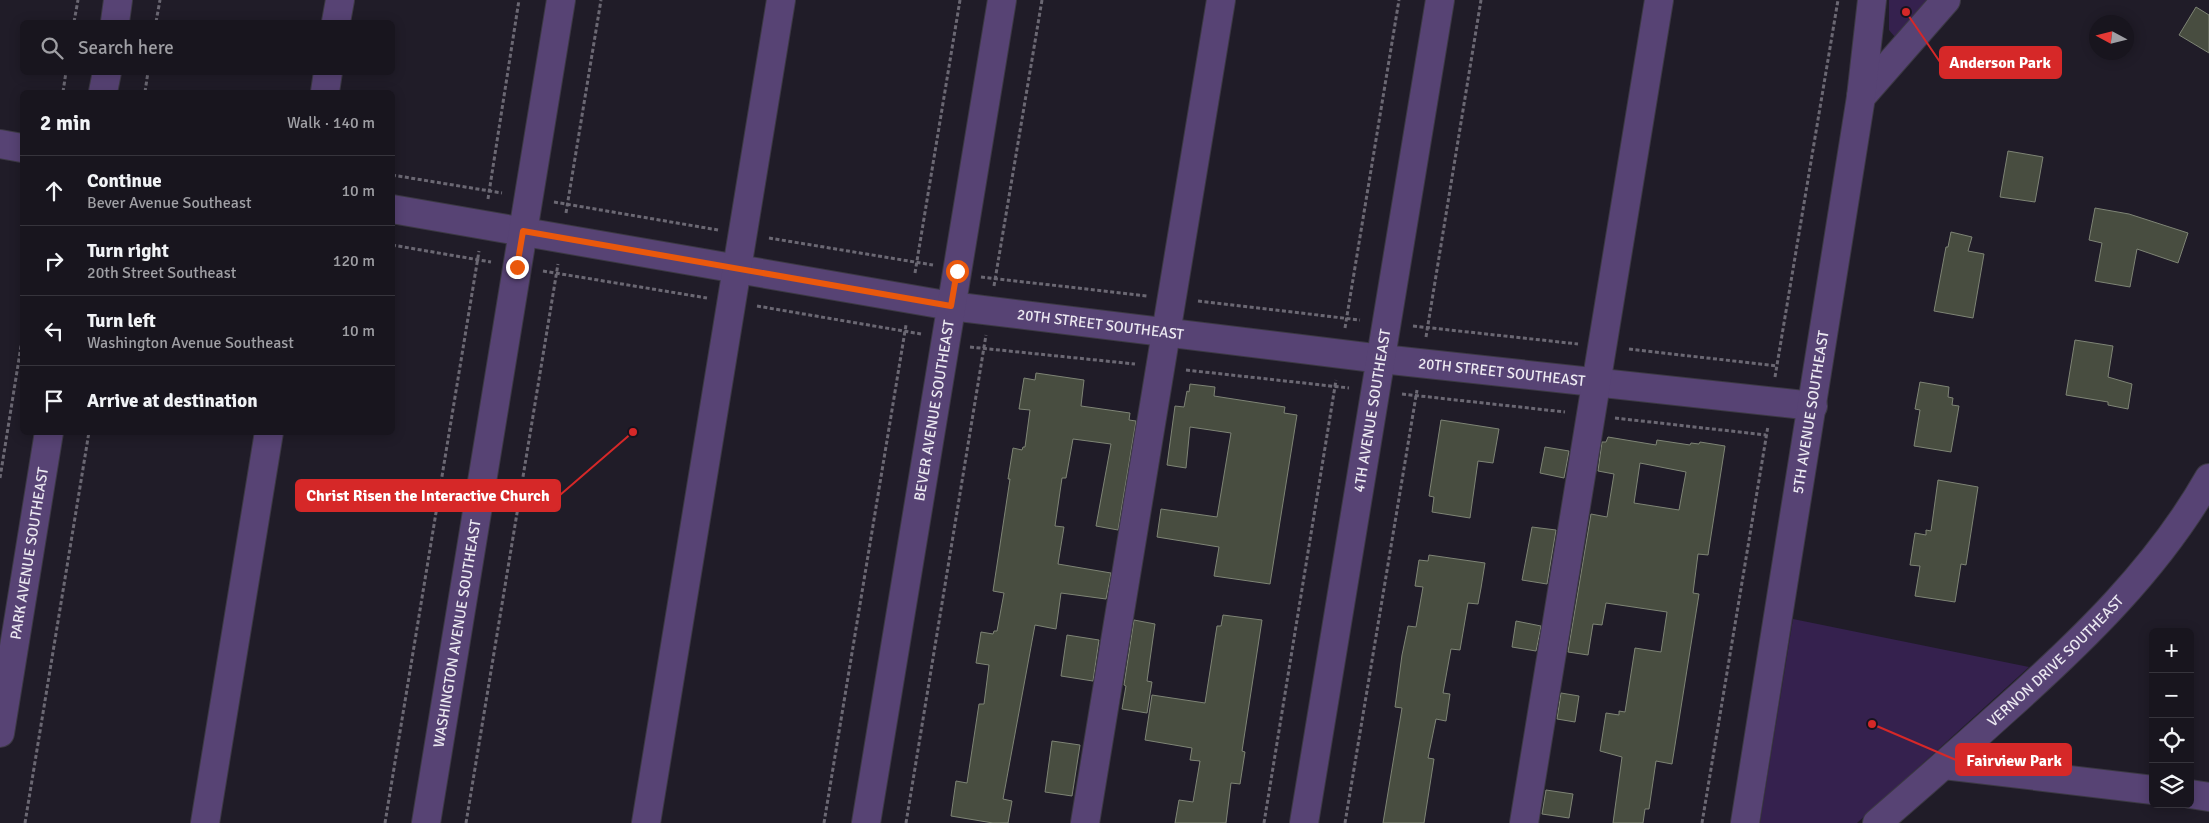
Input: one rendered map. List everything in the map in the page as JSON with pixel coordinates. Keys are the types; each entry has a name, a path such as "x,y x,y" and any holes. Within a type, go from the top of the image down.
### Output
{"street":[{"path":"115,20 118,0"},
{"path":"336,20 340,0"},
{"name":"WASHINGTON AVENUE SOUTHEAST","path":"426,823 561,0"},
{"path":"646,823 781,0"},
{"name":"BEVER AVENUE SOUTHEAST","path":"866,823 1002,0"},
{"path":"1085,823 1220,0"},
{"name":"4TH AVENUE SOUTHEAST","path":"1304,823 1440,0"},
{"path":"1524,823 1598,383 1659,0"},
{"name":"5TH AVENUE SOUTHEAST","path":"1745,823 1862,98 1872,0"},
{"path":"1862,98 1946,0"},
{"path":"104,90 107,75"},
{"path":"325,90 328,75"},
{"path":"0,144 20,148"},
{"name":"20TH STREET SOUTHEAST","path":"395,210 951,306 1382,359 1813,406"},
{"name":"PARK AVENUE SOUTHEAST","path":"0,733 48,435"},
{"path":"205,823 269,435"},
{"name":"VERNON DRIVE SOUTHEAST","path":"1878,823 2050,670 2129,590 2192,508 2209,478"},
{"path":"1944,765 2149,790"},
{"path":"2194,795 2209,797"}],"path":[{"path":"74,20 78,0"},
{"path":"156,20 160,0"},
{"path":"487,207 519,0"},
{"path":"564,221 601,0"},
{"path":"914,280 960,0"},
{"path":"994,288 1042,0"},
{"path":"1344,336 1399,0"},
{"path":"1425,344 1481,0"},
{"path":"1774,383 1838,0"},
{"path":"63,90 66,75"},
{"path":"145,90 148,75"},
{"path":"395,176 508,194"},
{"path":"385,823 480,242"},
{"path":"395,246 499,264"},
{"path":"466,823 559,256"},
{"path":"824,823 906,322"},
{"path":"906,823 987,330"},
{"path":"0,478 20,353"},
{"path":"1264,823 1337,378"},
{"path":"1345,823 1417,387"},
{"path":"1702,823 1769,418"},
{"path":"25,823 89,435"}],"shaded area":[{"path":"1889,0 1933,0 1900,37 1895,37 1889,30"},
{"path":"1793,619 2029,667 1857,823 1760,823"}],"building":[{"path":"2196,7 2209,15 2209,53 2179,35"},
{"path":"2008,151 2043,157 2035,202 2000,197"},
{"path":"2095,208 2129,214 2188,233 2178,263 2137,249 2130,287 2095,281 2102,243 2089,240"},
{"path":"1951,232 1972,237 1968,251 1984,254 1973,318 1934,311 1946,247 1948,247"},
{"path":"2075,340 2113,346 2108,377 2132,384 2128,409 2108,405 2108,402 2066,395"},
{"path":"1036,373 1084,380 1081,406 1130,413 1129,420 1136,421 1118,530 1096,526 1111,444 1073,439 1066,478 1062,478 1055,526 1064,527 1058,564 1111,573 1106,599 1061,593 1056,629 1035,625 1003,799 1012,801 1008,823 993,823 951,816 956,781 967,783 979,704 984,704 989,665 976,663 981,632 993,634 994,631 997,631 1004,593 993,591 1010,479 1008,479 1013,448 1022,450 1025,447 1030,410 1019,409 1024,378 1035,380"},
{"path":"1920,382 1949,387 1948,397 1953,398 1952,405 1959,406 1951,452 1914,446 1920,410 1915,409"},
{"path":"1190,384 1215,387 1214,396 1285,407 1284,413 1297,415 1270,584 1214,576 1219,547 1157,537 1161,509 1217,517 1231,433 1190,427 1186,468 1167,465 1175,406 1184,407"},
{"path":"1441,420 1499,429 1493,463 1478,461 1470,518 1432,512 1434,497 1429,496"},
{"path":"1608,437 1656,445 1657,440 1690,445 1691,443 1699,444 1700,442 1725,446 1708,555 1698,554 1693,593 1699,594 1672,764 1656,761 1649,809 1645,809 1643,823 1613,823 1622,757 1600,751 1606,713 1619,715 1619,711 1625,712 1635,648 1661,652 1667,612 1606,603 1602,625 1593,624 1588,655 1568,652 1591,514 1607,517 1614,474 1598,471 1602,442 1606,442","holes":["1640,463 1686,472 1679,510 1634,503"]},
{"path":"1545,447 1569,451 1564,478 1540,473"},
{"path":"1938,480 1978,487 1966,565 1961,564 1955,602 1915,596 1920,566 1910,565 1915,533 1926,535 1926,530 1931,531"},
{"path":"1532,527 1556,530 1547,584 1522,580"},
{"path":"1429,555 1485,563 1481,588 1478,604 1468,603 1460,650 1451,649 1443,693 1450,694 1446,721 1436,719 1428,758 1434,759 1424,823 1383,823 1402,708 1395,707 1402,655 1408,626 1416,627 1423,587 1415,586 1419,560 1428,561"},
{"path":"1223,615 1262,620 1242,751 1245,752 1240,784 1231,783 1226,823 1175,823 1179,800 1193,802 1200,761 1190,760 1192,748 1145,740 1152,695 1205,703 1217,626 1221,626"},
{"path":"1134,620 1155,624 1147,681 1152,682 1147,713 1122,709"},
{"path":"1516,621 1541,626 1536,651 1512,647"},
{"path":"1067,635 1099,640 1093,681 1061,676"},
{"path":"1561,693 1579,696 1575,722 1557,719"},
{"path":"1052,741 1080,745 1072,796 1045,792"},
{"path":"1546,790 1573,794 1569,818 1542,814"}],"place":[{"name":"Anderson Park","path":"1906,12"},
{"name":"Christ Risen the Interactive Church","path":"633,432"},
{"name":"Fairview Park","path":"1872,724"}],"route":[{"path":"517,267 523,231 951,306 957,271"}]}
